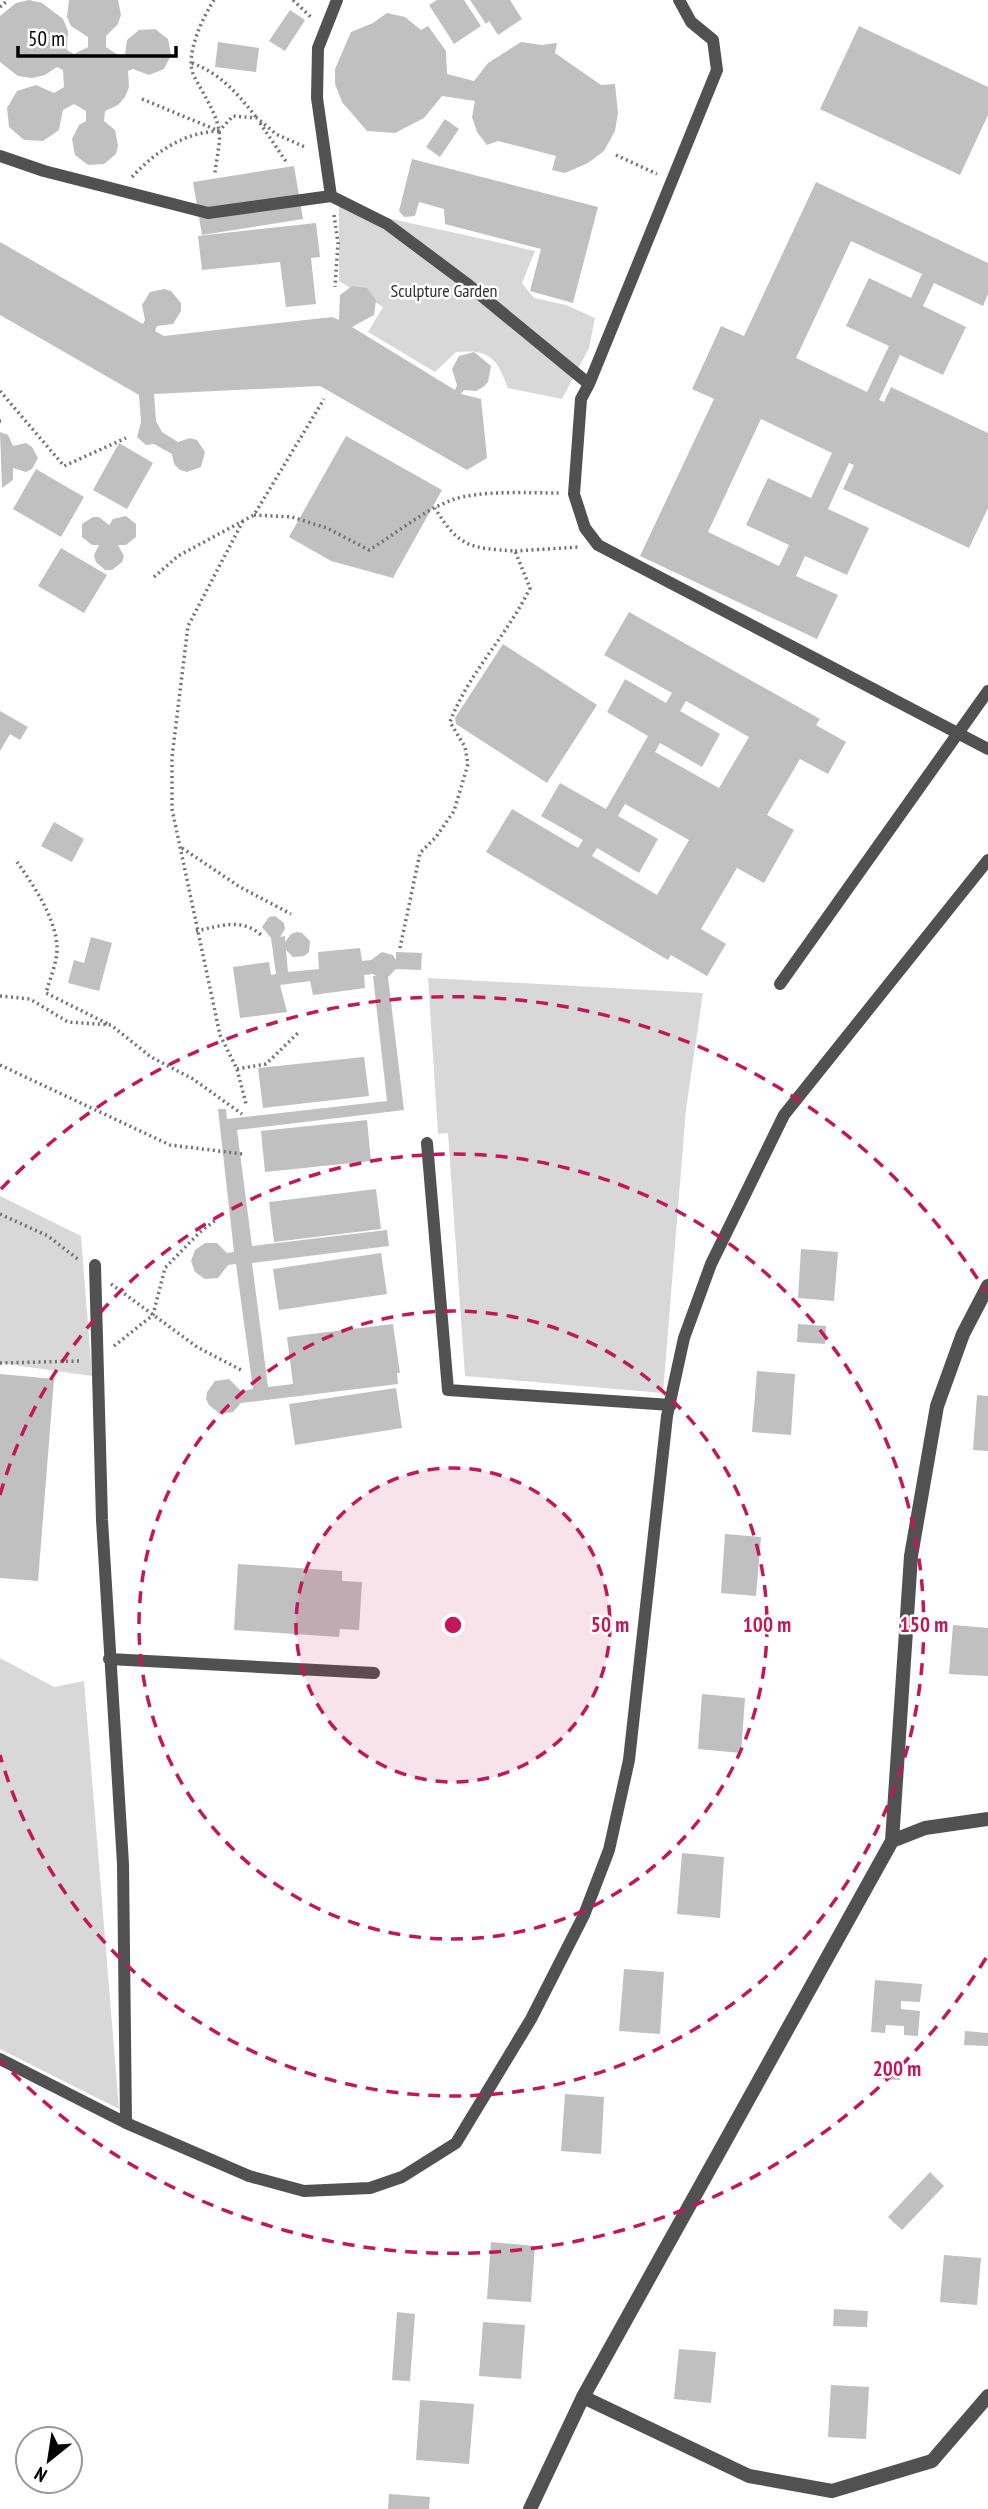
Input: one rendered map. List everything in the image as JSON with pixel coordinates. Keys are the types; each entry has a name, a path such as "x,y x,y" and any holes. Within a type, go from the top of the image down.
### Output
{"street":[{"path":"530,2509 583,2397 892,1841 911,1556 937,1406 963,1334 988,1286"},
{"path":"892,1841 925,1828 988,1819"},
{"path":"583,2397 749,2476 832,2491 932,2461 988,2396"}],"lane":[{"path":"331,196 317,98 318,48 337,0"},
{"path":"679,0 691,22 713,40 717,70 581,399 574,494 585,528 598,545 988,749"},
{"path":"0,156 208,214 331,196 387,224 589,384"},
{"path":"780,984 988,691"},
{"path":"0,2059 126,2123 249,2176 304,2191 370,2188 402,2177 456,2143 531,2019 584,1915 608,1850 629,1760 667,1416 684,1338 711,1264 785,1115 988,860"},
{"path":"427,1143 448,1390 671,1405"},
{"path":"95,1269 109,1659 123,1864 126,2123"},
{"path":"109,1659 373,1673"}],"path":[{"path":"0,8 8,0"},
{"path":"214,0 200,30 192,73 208,100 219,131 215,173"},
{"path":"192,63 212,70 233,88 287,163"},
{"path":"142,99 219,131"},
{"path":"121,189 162,149 198,132 219,131 233,116 257,118 276,134 325,156"},
{"path":"616,155 672,181"},
{"path":"331,196 338,243 335,287"},
{"path":"0,391 64,466 126,438"},
{"path":"154,577 178,556 254,515 324,400"},
{"path":"254,515 292,517 327,528 369,550 454,499 512,493 574,494"},
{"path":"435,508 450,532 478,550 515,551 598,545"},
{"path":"243,521 188,626 175,711 172,809 220,1035 237,1069 246,1104"},
{"path":"400,948 420,853 436,837 454,811 468,764 465,747 450,722 462,691 515,618 530,588 515,551"},
{"path":"182,848 240,887 291,915"},
{"path":"18,862 36,890 52,925 57,946 46,993 111,1025 151,1057 193,1079 243,1114"},
{"path":"196,931 236,923 251,925 262,936"},
{"path":"0,996 30,999 68,1022 111,1025"},
{"path":"237,1069 266,1064 298,1033"},
{"path":"0,1065 170,1144 243,1154"},
{"path":"0,1214 48,1236 197,1347 243,1371"},
{"path":"0,1363 69,1363 120,1343 153,1315 165,1268 217,1219"}],"green space":[{"name":"Sculpture Garden","path":"339,206 535,251 522,283 534,298 566,305 595,318 589,348 562,399 508,388 500,369 484,354 456,352 435,372 368,332 383,307 339,281"},
{"path":"428,978 703,993 686,1109 663,1393 465,1376 448,1133 438,1134"},
{"path":"0,1196 81,1236 92,1376 0,1363"},
{"path":"0,1658 54,1687 84,1681 119,2109 0,2049"}],"building":[{"path":"29,0 42,3 63,19 68,31 67,50 74,54 88,47 88,37 71,26 67,17 69,0 118,0 121,15 118,24 106,36 106,47 121,57 125,55 127,40 139,30 155,29 168,39 171,55 164,69 149,75 133,69 128,71 129,87 125,97 118,105 105,111 104,121 115,130 118,146 116,154 104,164 88,165 75,155 72,139 79,125 86,121 86,111 74,104 63,110 59,130 43,141 24,140 9,127 7,108 17,91 36,85 54,93 64,87 63,70 57,67 45,75 32,78 18,76 0,62 0,16 16,3"},
{"path":"437,0 464,0 481,26 454,44 429,5"},
{"path":"470,0 510,0 522,19 498,35 489,21 486,24"},
{"path":"290,10 305,20 285,51 269,41"},
{"path":"387,13 405,17 421,30 428,26 446,51 447,74 474,81 488,63 521,42 542,45 557,43 555,53 601,85 615,84 618,113 615,131 604,151 588,163 565,173 552,170 556,156 498,141 487,145 477,132 472,117 475,101 442,96 424,118 395,133 367,131 342,102 335,84 335,69 351,32 373,23"},
{"path":"859,26 988,87 988,115 960,175 820,109"},
{"path":"218,42 259,48 256,72 215,67"},
{"path":"445,119 459,129 440,157 426,147"},
{"path":"412,159 598,207 573,303 530,291 541,249 445,224 444,209 419,202 415,216 404,217 399,211"},
{"path":"294,166 303,219 202,235 193,182"},
{"path":"816,182 988,263 988,294 983,306 934,283 923,306 966,327 943,375 900,355 879,400 884,402 891,387 988,433 988,508 969,548 843,489 854,465 849,463 828,509 869,528 847,575 805,556 796,576 838,595 817,639 640,556 714,399 692,389 721,326 744,336","holes":["851,241 922,274 911,298 869,278 846,326 889,346 867,392 796,358","761,419 832,453 811,498 768,478 746,525 789,545 779,566 708,532"]},
{"path":"316,223 320,257 311,258 316,304 286,307 280,262 202,270 198,236"},
{"path":"0,242 143,324 145,320 142,305 150,292 164,289 171,291 181,303 181,311 173,324 157,326 155,331 164,336 332,317 339,320 340,295 352,286 367,288 376,300 374,315 352,327 455,390 457,385 452,369 459,356 474,352 491,366 488,382 483,387 476,391 464,390 461,394 481,399 487,458 467,470 320,386 154,394 156,421 162,432 178,442 190,438 197,440 205,452 201,467 187,472 180,470 174,464 172,454 154,444 146,445 137,437 141,422 139,395 0,315"},
{"path":"0,432 8,435 13,446 26,443 32,447 38,458 32,469 26,472 13,468 13,480 2,488"},
{"path":"346,436 442,490 393,578 331,561 289,537"},
{"path":"119,443 153,463 127,509 93,490"},
{"path":"36,469 84,497 61,537 13,509"},
{"path":"126,516 136,524 136,537 126,545 118,545 124,556 122,562 112,570 105,570 96,562 94,555 99,545 92,545 82,537 82,524 93,517 99,517 109,525 113,519"},
{"path":"61,548 107,575 84,613 38,586"},
{"path":"629,612 820,719 816,725 846,742 828,774 800,759 767,815 794,830 764,883 737,868 701,929 726,944 707,976 671,955 668,960 486,852 512,809 578,848 583,840 541,816 560,783 606,809 648,736 607,712 625,679 666,703 672,693 604,655","holes":["686,701 749,737 719,788 655,752 660,743 702,767 720,734 680,711","625,804 689,840 657,895 592,856 597,848 639,873 658,839 618,816"]},
{"path":"503,644 597,705 547,783 456,724 455,718"},
{"path":"0,711 28,727 20,740 10,734 0,751"},
{"path":"54,822 84,839 72,862 41,846"},
{"path":"275,916 284,923 285,929 280,937 285,936 285,942 291,934 297,932 310,941 309,952 304,956 293,957 286,950 288,972 319,969 318,952 360,948 362,961 371,960 382,952 393,955 396,960 396,952 422,953 421,970 396,969 388,977 404,1110 237,1130 252,1246 387,1230 389,1246 252,1263 268,1387 293,1384 287,1337 393,1324 400,1373 397,1373 398,1384 241,1403 233,1412 220,1414 206,1399 207,1392 215,1381 229,1379 241,1391 253,1389 236,1264 228,1265 218,1278 205,1279 195,1272 191,1261 195,1250 205,1243 217,1243 227,1253 234,1252 218,1109 226,1109 227,1119 387,1101 373,976 376,976 373,974 364,975 365,988 313,995 310,981 280,985 287,1012 240,1018 233,967 269,962 271,975 276,974 271,938 262,927 269,917"},
{"path":"91,937 112,943 99,991 68,983 74,960 84,963"},
{"path":"364,1057 369,1096 263,1108 258,1068"},
{"path":"367,1120 371,1161 265,1172 261,1131"},
{"path":"376,1189 381,1229 274,1242 269,1202"},
{"path":"801,1249 838,1252 834,1301 798,1298"},
{"path":"381,1253 387,1294 279,1310 273,1269"},
{"path":"798,1324 826,1326 825,1344 797,1342"},
{"path":"757,1371 795,1374 791,1435 752,1432"},
{"path":"0,1374 54,1379 38,1581 0,1578"},
{"path":"396,1388 402,1428 295,1445 289,1404"},
{"path":"977,1395 988,1396 988,1451 973,1450"},
{"path":"725,1534 761,1537 756,1596 721,1593"},
{"path":"238,1564 342,1571 342,1581 362,1582 359,1630 340,1629 339,1637 234,1630"},
{"path":"953,1625 988,1628 988,1676 949,1674"},
{"path":"702,1694 745,1698 741,1753 698,1749"},
{"path":"682,1853 724,1857 720,1918 677,1914"},
{"path":"624,1969 664,1972 660,2034 619,2031"},
{"path":"875,1980 922,1984 920,2002 901,2001 901,2009 920,2011 918,2036 904,2035 904,2026 886,2025 885,2033 871,2032"},
{"path":"965,2031 988,2033 988,2046 964,2045"},
{"path":"880,2069 901,2071 900,2080 879,2079"},
{"path":"565,2094 604,2097 601,2154 561,2151"},
{"path":"930,2172 944,2186 902,2230 888,2217"},
{"path":"491,2242 535,2246 531,2302 487,2299"},
{"path":"944,2255 981,2258 977,2305 940,2302"},
{"path":"834,2309 868,2311 867,2327 833,2326"},
{"path":"397,2312 415,2314 410,2381 392,2380"},
{"path":"483,2322 525,2325 521,2379 479,2376"},
{"path":"679,2349 716,2352 711,2403 674,2399"},
{"path":"831,2385 869,2387 866,2439 828,2437"},
{"path":"420,2400 474,2404 469,2464 416,2460"},
{"path":"389,2494 430,2497 429,2509 388,2509"}]}
